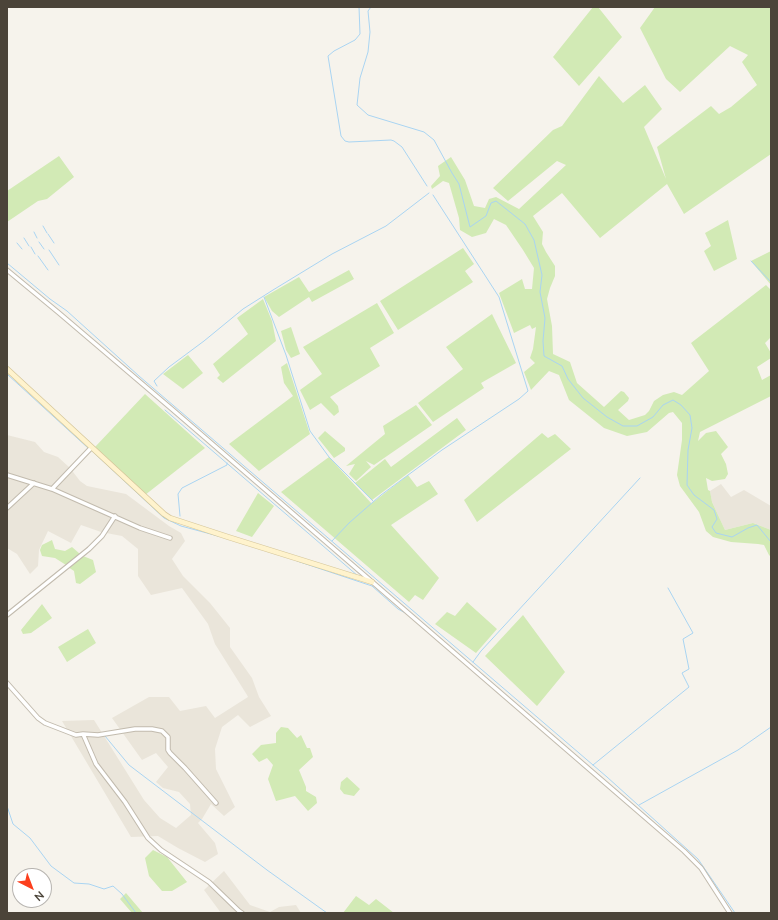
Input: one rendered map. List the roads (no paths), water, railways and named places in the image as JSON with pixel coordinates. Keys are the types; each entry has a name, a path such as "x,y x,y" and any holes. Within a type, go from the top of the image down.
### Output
{"street":[{"path":"7,270 65,318 694,860 730,913"},
{"path":"7,369 152,505 170,518 372,582"},
{"path":"52,489 91,448"},
{"path":"7,474 52,489 140,528 170,538"},
{"path":"7,508 34,483"},
{"path":"7,615 89,549 102,536 115,516"},
{"path":"7,683 45,724 76,735 98,735 135,729 152,729 162,731 168,737 168,750 170,754 185,768 216,803"},
{"path":"83,734 96,764 154,844 209,882 242,913"}],"waterway":[{"path":"359,7 360,34 355,40 334,51 328,56 341,136 345,141 349,142 394,141 402,147 427,186"},
{"path":"371,7 368,11 370,32 368,52 360,78 357,105 368,115 424,132 434,140 459,184 470,227 486,216 491,203 496,201 525,224 534,240 542,275 540,292 545,318 543,341 544,356 562,366 568,379 583,398 607,417 623,426 637,426 653,417 663,405 673,400 681,405 690,415 692,428 688,450 687,485 694,495 714,510 717,519 712,527 716,533 732,537 757,525 771,542"},
{"path":"157,386 154,381 169,367 243,309 332,254 386,226 429,193"},
{"path":"332,541 349,523 381,495 442,450 519,399 528,391 499,297 433,195"},
{"path":"43,226 47,233"},
{"path":"34,232 37,238"},
{"path":"48,234 54,243"},
{"path":"24,238 29,246"},
{"path":"39,242 44,249"},
{"path":"17,243 22,249"},
{"path":"31,247 35,254"},
{"path":"49,250 59,265"},
{"path":"38,256 48,270"},
{"path":"751,261 771,282"},
{"path":"7,263 50,299 67,311 139,376 607,777 698,859 735,913"},
{"path":"264,297 286,355 310,431 329,457 373,501"},
{"path":"7,374 88,448"},
{"path":"165,410 358,576"},
{"path":"91,450 164,518 181,526 218,536"},
{"path":"180,516 178,494 182,488 227,465 227,463"},
{"path":"473,662 481,651 640,478"},
{"path":"297,561 372,586 398,609 409,615"},
{"path":"593,765 689,687 682,673 689,669 683,639 693,633 668,588"},
{"path":"639,805 738,750 771,727"},
{"path":"105,736 129,765 267,870 327,913"},
{"path":"7,806 13,824 30,838 51,866 74,883 89,884 104,889 113,886 122,894 136,913"}]}
